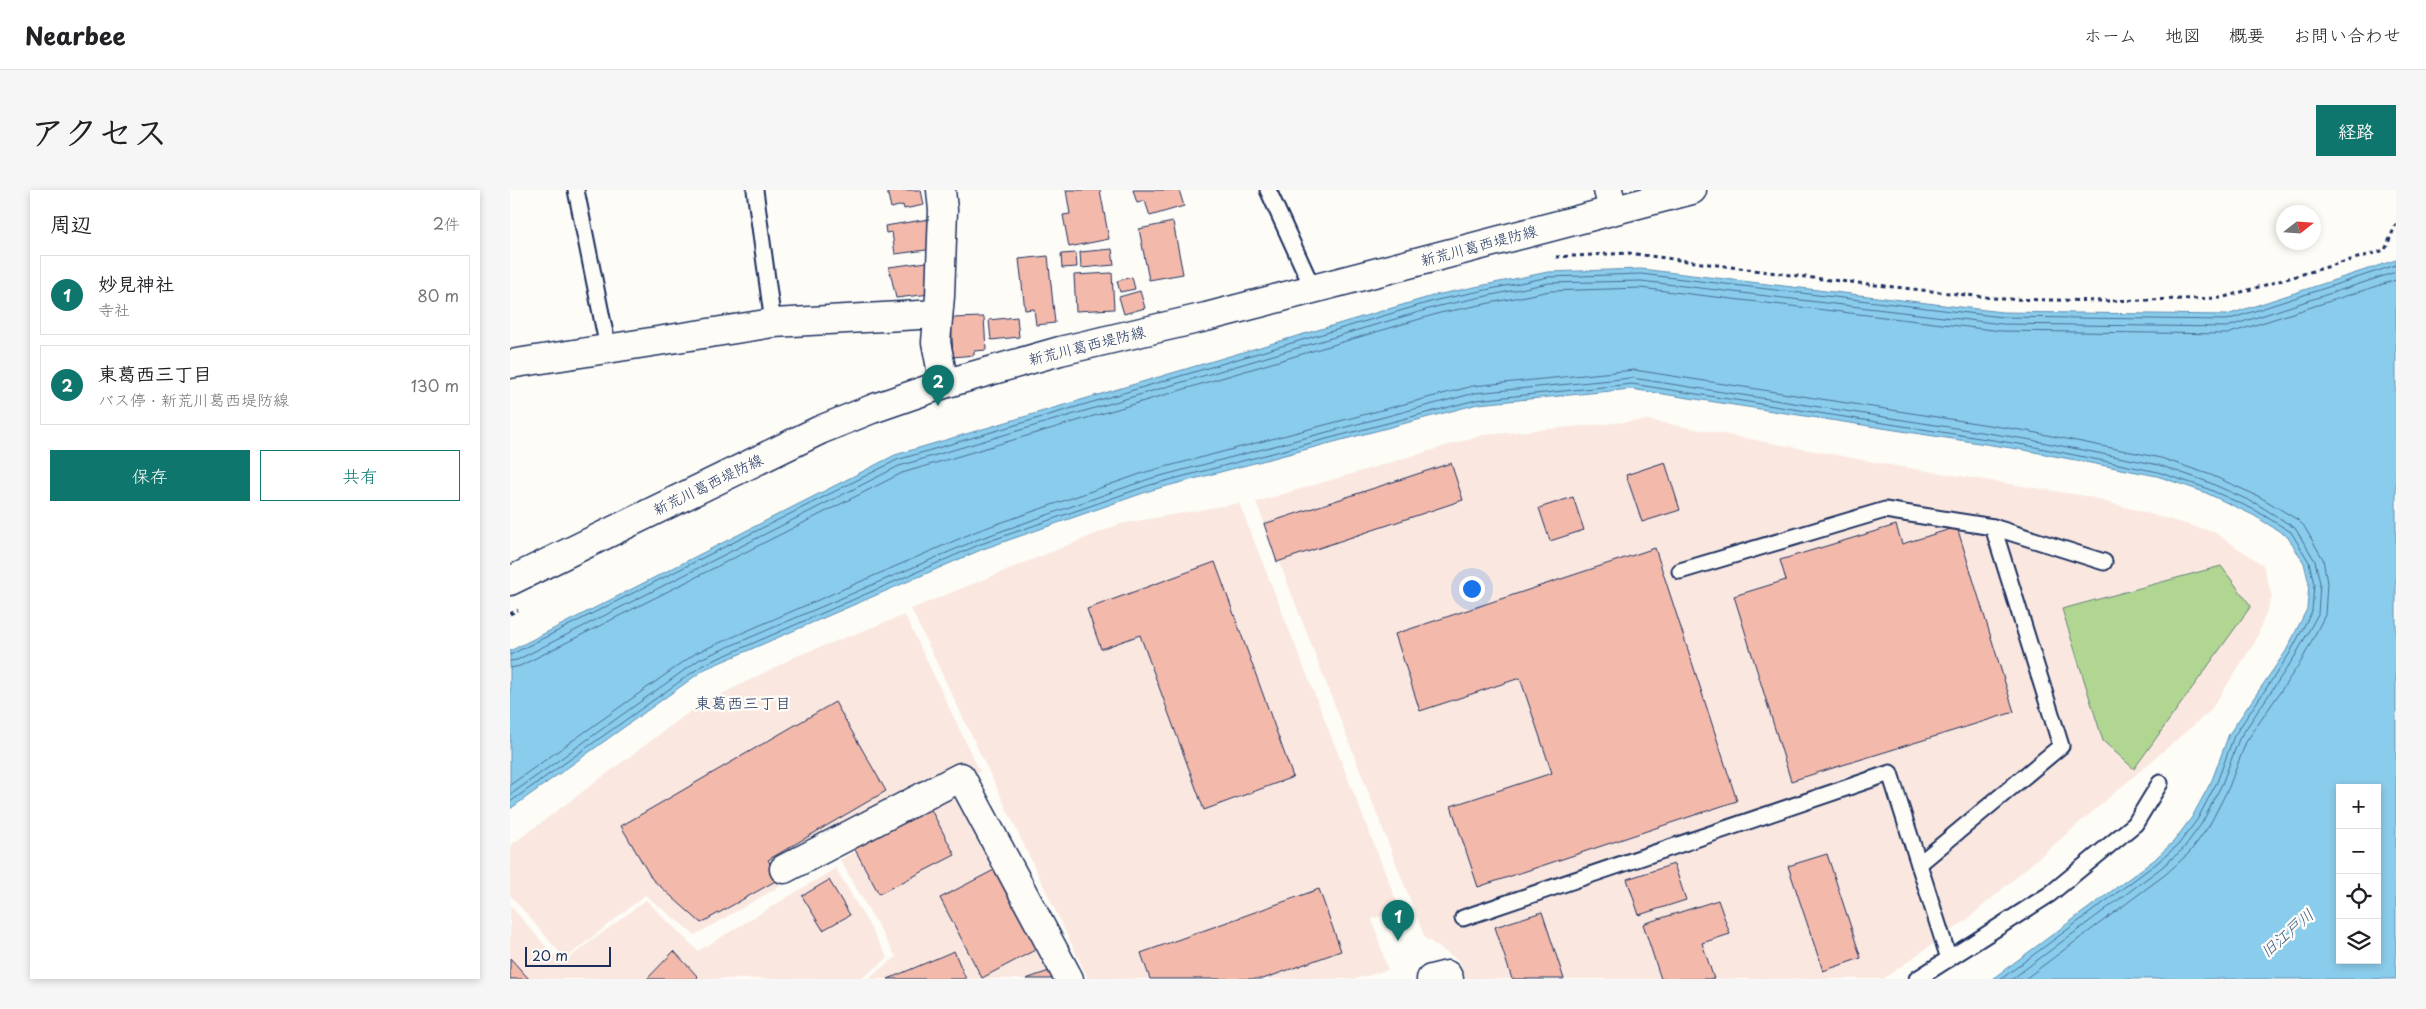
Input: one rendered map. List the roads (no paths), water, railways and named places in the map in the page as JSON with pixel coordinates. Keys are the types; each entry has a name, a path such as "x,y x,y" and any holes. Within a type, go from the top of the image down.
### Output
{"main road":[{"path":"942,190 943,210 936,342 944,384"},
{"name":"新荒川葛西堤防線","path":"510,581 820,430 872,409 944,384 1060,351 1313,289 1610,200 1692,190"},
{"path":"510,364 773,323 938,314"},
{"path":"784,869 961,778 1069,979"},
{"path":"1431,979 1447,975 1449,979"}],"lane":[{"path":"576,190 608,348"},
{"path":"755,190 773,323"},
{"path":"1268,190 1313,289"},
{"path":"1680,571 1885,510 1993,527 2104,562"},
{"path":"1919,864 2061,746 1993,527"},
{"path":"1463,918 1890,773 1949,959"},
{"path":"1917,979 2050,894 2135,824 2160,784"}],"water":[{"name":"旧江戸川","path":"2396,260 2396,979 1992,979 2154,860 2174,841 2192,817 2212,780 2229,734 2286,651 2307,609 2309,584 2304,563 2287,536 2253,515 2204,492 2157,476 2024,450 1631,389 1478,404 1152,490 983,549 705,669 510,809 510,651 895,455 1436,295 1548,272 1641,269 2002,312 2227,315"}],"place":[{"name":"東葛西三丁目","path":"938,406"},
{"name":"妙見神社","path":"1398,941"}],"district":[{"name":"東葛西三丁目","path":"743,703"}]}
